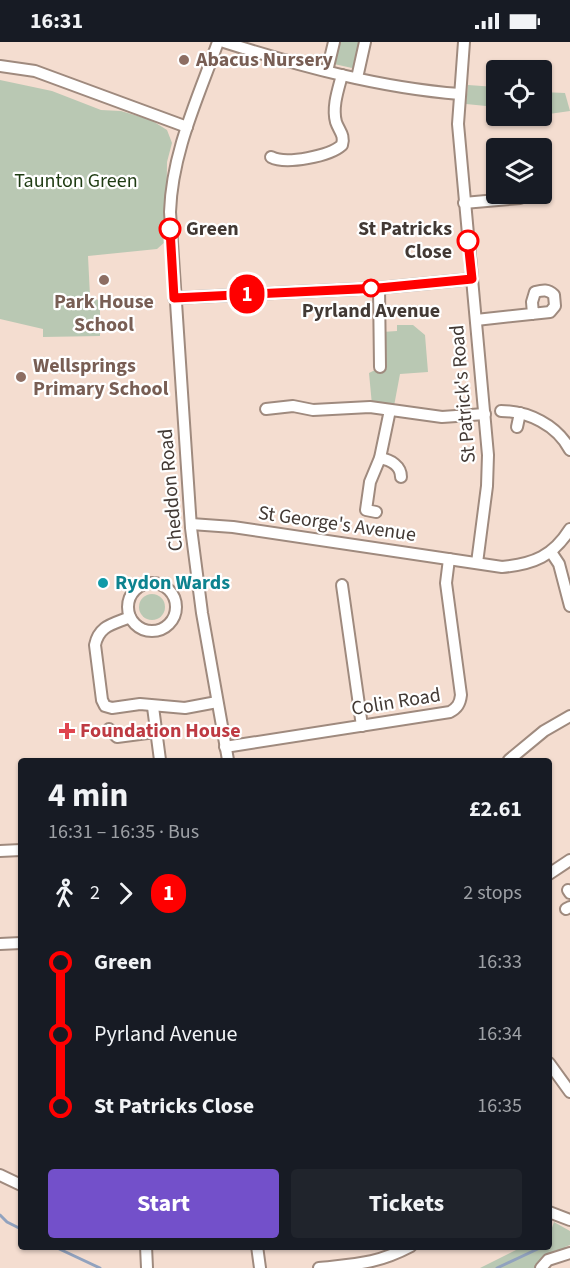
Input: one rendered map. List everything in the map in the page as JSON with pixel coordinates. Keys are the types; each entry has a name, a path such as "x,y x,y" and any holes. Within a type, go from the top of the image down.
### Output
{"street":[{"name":"Cheddon Road","path":"218,42 177,155 170,192 174,298 191,524 228,758"},
{"path":"224,42 342,75 460,94"},
{"path":"327,71 334,42"},
{"path":"357,78 365,42"},
{"name":"St Patrick's Road","path":"464,42 458,124 488,455 487,486 477,563"},
{"path":"0,66 35,71 187,127"},
{"path":"271,157 285,161 331,153 342,145 344,137 336,122 335,107 342,75"},
{"path":"465,203 486,202"},
{"path":"174,298 379,288 472,279"},
{"path":"379,288 380,368"},
{"path":"476,320 533,314"},
{"path":"276,396 271,408 292,406 321,410 370,407 442,417 485,414"},
{"path":"371,511 370,482 380,458 390,411"},
{"path":"501,411 533,417 550,428 570,450"},
{"path":"517,427 520,413"},
{"path":"380,458 397,466 401,471 401,477"},
{"name":"St George's Avenue","path":"191,524 233,527 502,567 538,560 551,552"},
{"path":"570,529 551,552 559,564 570,606"},
{"name":"Colin Road","path":"225,747 450,712 460,703 461,695 446,583 449,559"},
{"path":"153,583 161,585 173,596 176,603 173,618 162,628 147,630 134,623 130,617 129,601 138,588 153,583"},
{"path":"342,585 362,726"},
{"path":"130,617 106,625 97,637 95,645 102,700 108,708 140,704 153,707 185,708 217,702"},
{"path":"153,707 160,758"},
{"path":"511,758 544,731 570,716"},
{"path":"109,729 117,737 155,732"},
{"path":"0,851 18,850"},
{"path":"552,872 570,860"},
{"path":"0,944 18,943"},
{"path":"552,1067 570,1092"},
{"path":"0,1175 18,1184"},
{"path":"552,1213 569,1217"},
{"path":"146,1250 147,1268"},
{"path":"258,1250 260,1268"},
{"path":"319,1268 373,1262 395,1250"},
{"path":"541,1268 549,1260 570,1253"}],"green space":[{"path":"337,42 362,42 356,64 352,68 334,64"},
{"name":"Taunton Green","path":"0,80 52,91 101,110 121,111 151,120 167,130 172,143 167,162 166,241 157,249 88,256 90,296 100,300 100,336 43,337 43,329 0,319"},
{"path":"468,85 486,86 486,106 466,104"},
{"path":"552,92 565,93 570,111 552,114"},
{"path":"397,325 413,325 425,335 428,372 400,374 394,406 372,405 369,373 381,367 382,332 397,331"},
{"path":"152,594 161,598 165,607 161,616 152,620 143,616 139,607 143,598"},
{"path":"554,1222 570,1231 570,1245 565,1247 566,1250 541,1259 536,1268 480,1268 516,1250 552,1250"}],"waterway":[{"path":"0,1215 18,1228"},
{"path":"62,1250 100,1268"},
{"path":"497,1268 535,1250"}],"bus line":[{"name":"1","path":"170,229 174,298 379,288 472,279 468,241"}],"place":[{"name":"Abacus Nursery","path":"184,60"},
{"name":"Green","path":"170,229"},
{"name":"St Patricks Close","path":"468,241"},
{"name":"Park House School","path":"104,280"},
{"name":"Pyrland Avenue","path":"371,288"},
{"name":"Wellsprings Primary School","path":"21,377"},
{"name":"Rydon Wards","path":"103,583"},
{"name":"Foundation House","path":"67,731"}]}
